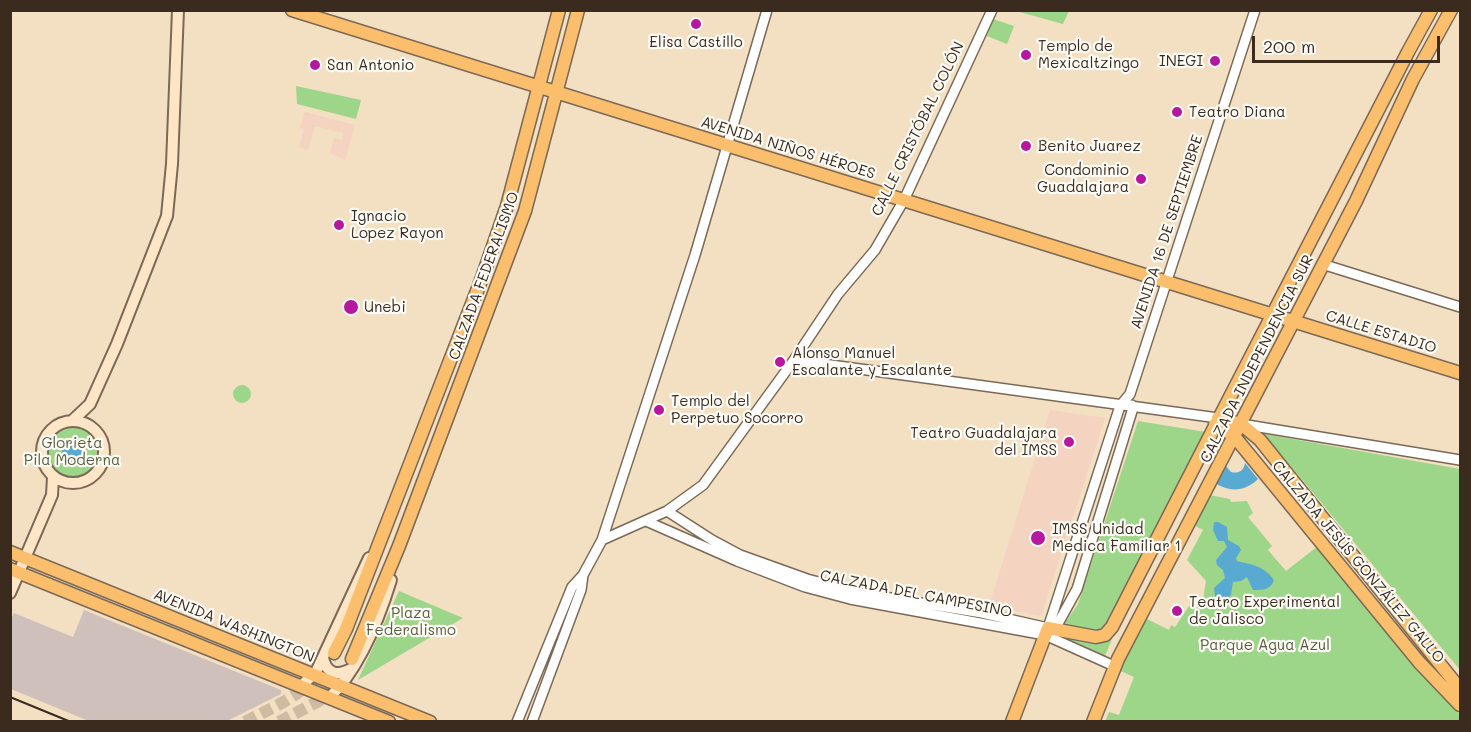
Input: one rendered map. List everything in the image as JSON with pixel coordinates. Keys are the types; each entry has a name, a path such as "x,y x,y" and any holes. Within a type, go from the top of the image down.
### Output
{"main road":[{"path":"52,495 64,485 86,480 102,464 104,444 89,418 90,404 117,344 167,216 173,153 178,10"},
{"name":"AVENIDA NIÑOS HÉROES","path":"292,10 1274,315"},
{"name":"CALZADA FEDERALISMO","path":"301,686 314,675 346,629 482,278 507,206 559,10"},
{"name":"CALZADA FEDERALISMO","path":"329,698 341,686 353,663 522,219 558,92 578,10"},
{"name":"CALZADA INDEPENDENCIA SUR","path":"1096,637 1105,635 1112,627 1216,421 1274,315 1407,52 1431,10"},
{"name":"CALZADA INDEPENDENCIA SUR","path":"1093,722 1114,666 1356,201 1413,79 1451,10"},
{"name":"CALLE ESTADIO","path":"1274,315 1461,373"},
{"path":"453,404 452,396 467,355"},
{"path":"73,420 90,404"},
{"path":"10,593 15,571 26,558 52,495 53,477 43,462 41,451 43,440 51,428 65,421 81,421 95,429"},
{"path":"1216,421 1241,424"},
{"name":"CALZADA JESÚS GONZÁLEZ GALLO","path":"1216,421 1234,436 1419,662 1461,705"},
{"name":"CALZADA JESÚS GONZÁLEZ GALLO","path":"1241,424 1260,440 1461,689"},
{"path":"53,477 70,483"},
{"name":"AVENIDA WASHINGTON","path":"10,552 430,722"},
{"name":"AVENIDA WASHINGTON","path":"15,571 389,722"},
{"path":"139,604 148,594"},
{"name":"CALZADA DEL CAMPESINO","path":"1049,631 1096,637"},
{"name":"AVENIDA 16 DE SEPTIEMBRE","path":"1012,722 1049,631"},
{"path":"328,656 327,668 335,673 340,674 353,663"}],"street":[{"path":"518,722 572,587 584,575 602,540 695,255 767,10"},
{"name":"CALLE CRISTÓBAL COLÓN","path":"602,540 667,511 703,485 794,360 838,294 875,250 904,200 992,10"},
{"name":"AVENIDA 16 DE SEPTIEMBRE","path":"1049,631 1120,406 1130,394 1255,10"},
{"path":"1322,264 1461,307"},
{"path":"794,360 1202,417 1216,421"},
{"name":"AVENIDA 16 DE SEPTIEMBRE","path":"1049,631 1077,589 1133,408 1130,394"},
{"path":"1241,424 1461,460"},
{"name":"CALZADA DEL CAMPESINO","path":"667,511 740,555 807,579 866,594 982,613 1049,631 1114,666"},
{"name":"CALZADA DEL CAMPESINO","path":"646,521 737,561 805,587 857,601 1049,631"},
{"path":"531,722 582,590 584,575"}],"shaded area":[{"path":"305,112 355,125 345,160 330,153 334,138 342,140 343,133 315,126 308,150 299,147 304,129 300,128"},
{"name":"IMSS Unidad Medica Familiar 1","path":"1050,410 1105,418 1041,616 989,606"},
{"path":"84,610 281,690 281,694 227,721 91,722 11,689 10,621 14,613 73,637"}],"green space":[{"path":"1016,11 1069,11 1063,24"},
{"path":"993,19 1014,26 1007,44 987,36"},
{"path":"296,86 361,100 356,119 297,104"},
{"path":"238,385 246,385 251,390 249,401 238,403 233,398 233,390"},
{"path":"1138,421 1206,432 1108,627 1098,631 1063,626 1078,604"},
{"name":"Glorieta Pila Moderna","path":"67,425 77,425 86,429 94,437 98,451 94,465 86,473 77,477 67,477 58,473 50,465 46,456 46,446 50,437 58,429"},
{"path":"1259,433 1460,469 1460,670 1285,459"},
{"name":"Parque Agua Azul","path":"1209,495 1230,499 1231,502 1247,501 1253,513 1248,517 1272,546 1268,550 1286,571 1318,546 1422,673 1460,715 1460,722 1105,722 1109,712 1119,715 1134,677 1118,670 1145,618 1169,630 1171,625 1175,627 1189,606 1196,609 1203,599 1206,581 1187,560 1203,530 1193,525"},
{"name":"Plaza Federalismo","path":"399,591 463,618 358,680"},
{"path":"1052,633 1114,634 1105,656 1101,656"}],"water":[{"path":"72,441 79,444 82,451 79,458 72,461 65,458 62,451 65,444"},
{"path":"1245,463 1258,479 1253,483 1243,488 1232,489 1215,483 1225,465 1231,472 1236,473 1242,470"},
{"path":"1214,522 1227,527 1228,540 1239,546 1241,550 1236,558 1237,561 1258,567 1274,580 1269,588 1253,590 1247,577 1233,582 1231,595 1228,598 1219,599 1215,596 1214,588 1225,578 1216,560 1227,547 1224,541 1218,541 1213,530"}],"tunnel":[{"path":"245,722 295,695 315,678 334,653"},
{"path":"279,722 319,701 331,688"}],"railway":[{"path":"10,697 71,722"}],"place":[{"name":"Elisa Castillo","path":"696,24"},
{"name":"Templo de Mexicaltzingo","path":"1026,55"},
{"name":"INEGI","path":"1215,61"},
{"name":"San Antonio","path":"315,65"},
{"name":"Teatro Diana","path":"1177,112"},
{"name":"Benito Juarez","path":"1026,146"},
{"name":"Condominio Guadalajara","path":"1141,179"},
{"name":"Ignacio Lopez Rayon","path":"339,225"},
{"name":"Unebi","path":"351,307"},
{"name":"Alonso Manuel Escalante y Escalante","path":"780,362"},
{"name":"Templo del Perpetuo Socorro","path":"659,410"},
{"name":"Teatro Guadalajara del IMSS","path":"1069,442"},
{"name":"IMSS Unidad Medica Familiar 1","path":"1038,538"},
{"name":"Teatro Experimental de Jalisco","path":"1177,611"}]}
